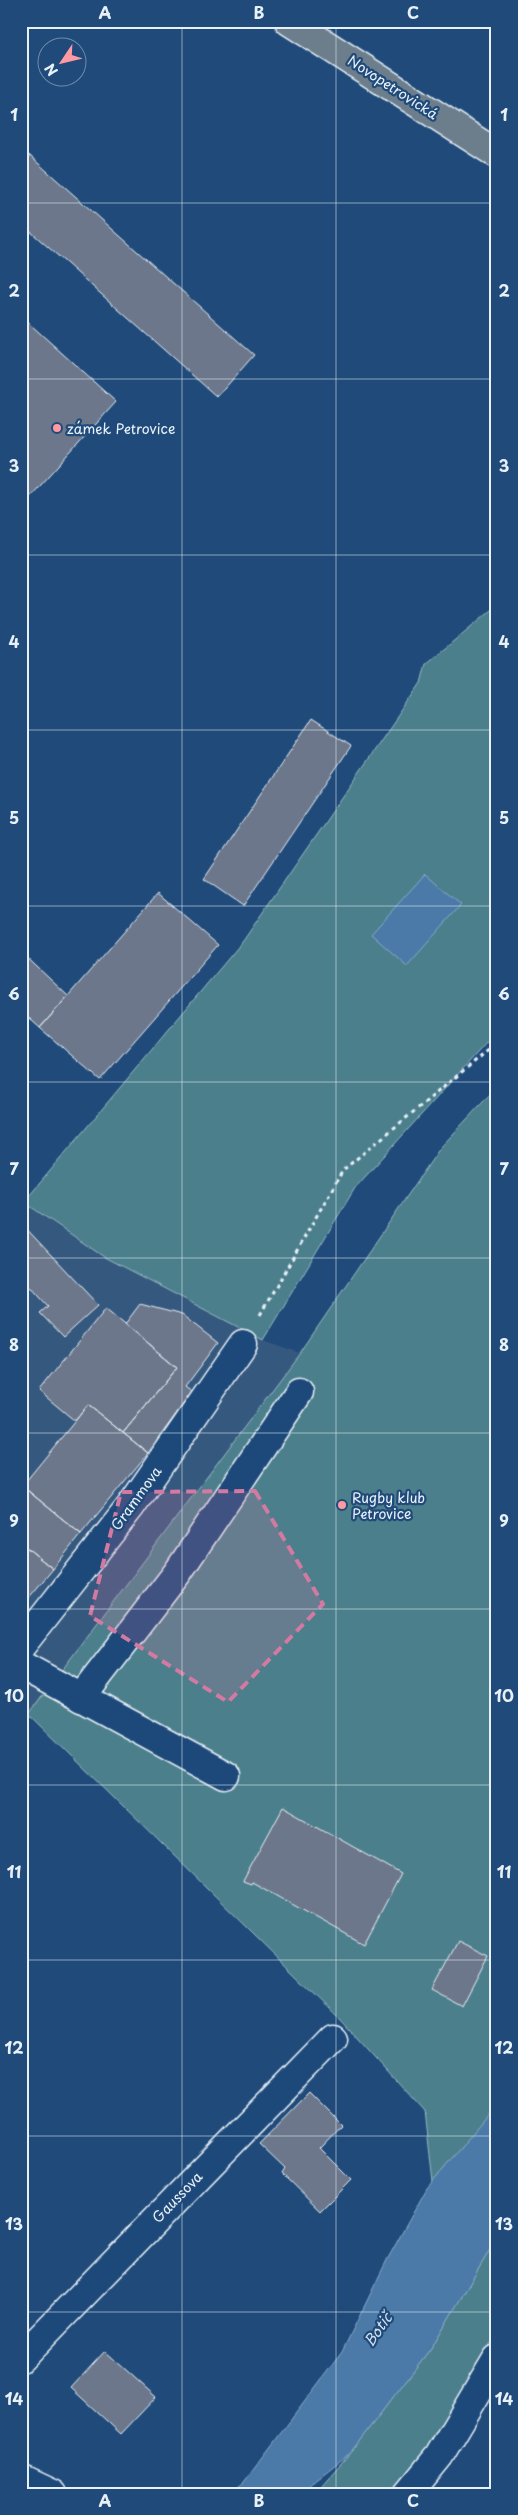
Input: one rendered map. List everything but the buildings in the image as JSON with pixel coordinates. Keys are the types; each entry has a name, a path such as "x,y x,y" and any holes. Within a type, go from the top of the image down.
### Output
{"main road":[{"name":"Novopetrovická","path":"289,21 497,154"}],"street":[{"name":"Grammova","path":"21,1646 131,1506 243,1344"},
{"path":"81,1698 178,1572 298,1392"},
{"path":"21,1665 226,1776"},
{"name":"Gaussova","path":"21,2358 333,2038"},
{"path":"408,2494 439,2456 497,2359"},
{"path":"21,2479 53,2494"}],"path":[{"path":"243,1344 342,1170 497,1044"}],"highlighted area":[{"path":"255,1491 323,1604 228,1702 90,1616 121,1492"}],"shaded area":[{"path":"24,1202 104,1257 263,1340 300,1353 29,1714 21,1707 21,1203"}],"green space":[{"path":"497,605 497,1031 355,1188 263,1340 104,1257 24,1202 243,941 421,683 426,664"},
{"name":"Rugby klub Petrovice","path":"497,1087 497,2105 433,2181 425,2112 340,2018 29,1714 300,1353 440,1148"},
{"path":"497,2238 497,2333 427,2450 389,2494 314,2494 350,2453 431,2348"}],"water":[{"path":"425,874 461,905 407,966 371,934"},
{"name":"Botič","path":"497,2104 497,2238 431,2348 350,2453 298,2494 230,2494 244,2482 342,2352 387,2260 427,2188"}],"place":[{"name":"zámek Petrovice","path":"57,428"},
{"name":"Rugby klub Petrovice","path":"342,1505"}]}
